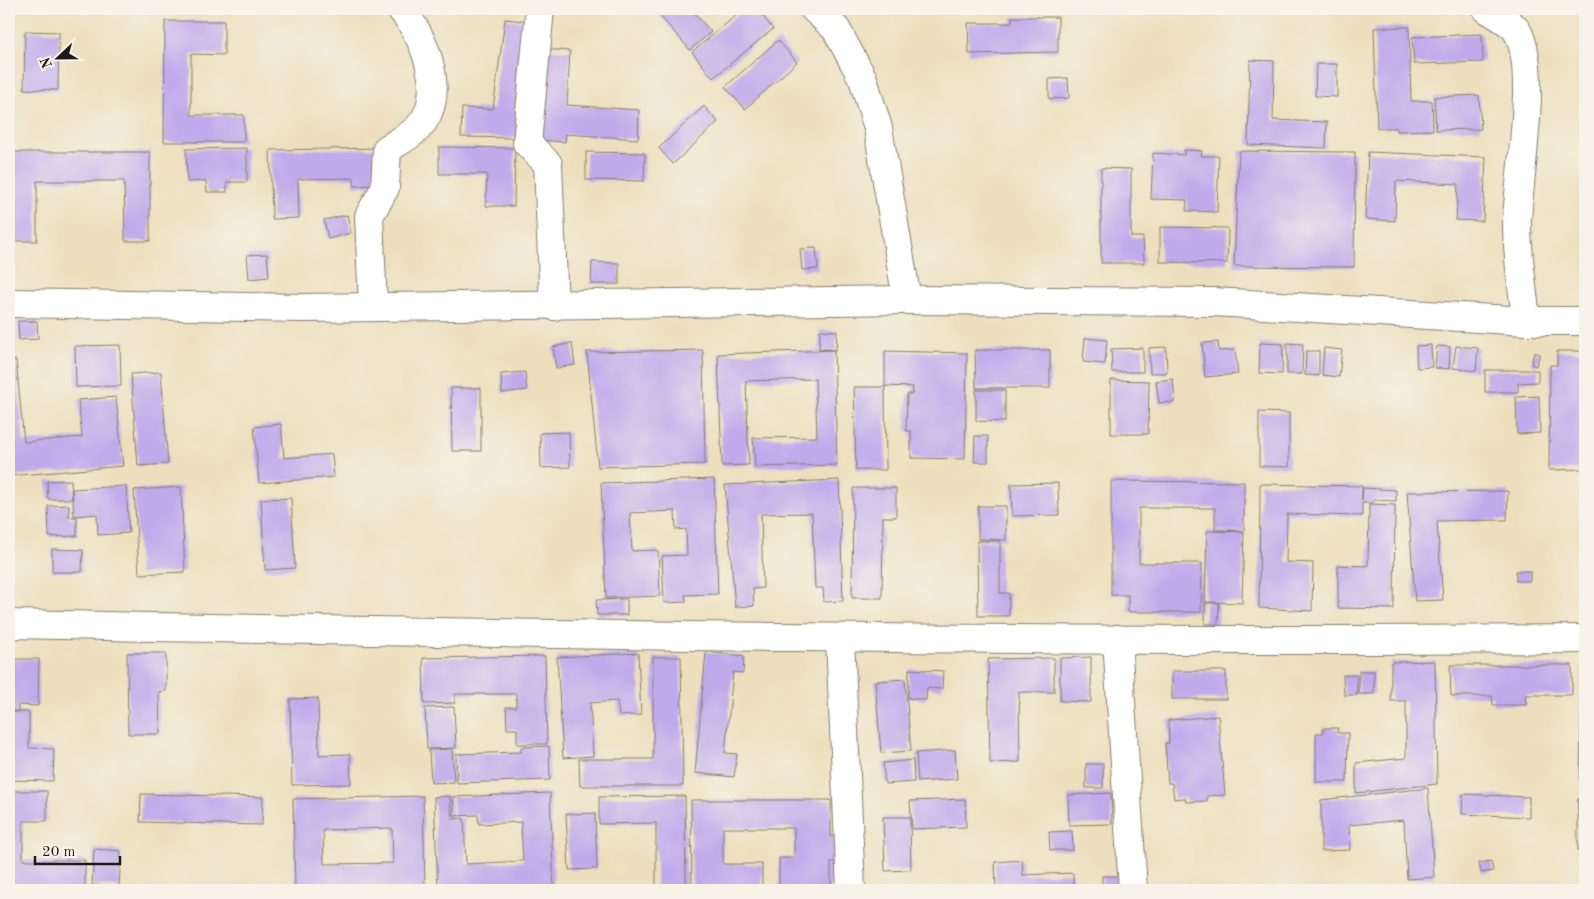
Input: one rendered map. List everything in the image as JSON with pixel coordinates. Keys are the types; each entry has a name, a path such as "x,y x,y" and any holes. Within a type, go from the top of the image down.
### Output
{"street":[{"path":"373,306 369,216 386,188 387,149 419,127 433,103 431,66 414,24 401,9"},
{"path":"540,9 527,143 548,164 554,306"},
{"path":"814,9 836,29 863,79 878,128 907,300"},
{"path":"1487,9 1517,30 1524,52 1527,112 1518,193 1517,226 1526,321"},
{"path":"9,303 302,308 907,300 1214,302 1526,321 1585,321"},
{"path":"9,624 566,636 1117,639 1250,642 1585,639"},
{"path":"840,638 851,890"},
{"path":"1117,639 1134,890"}],"building":[{"path":"654,9 691,9 711,32 690,50"},
{"path":"744,9 757,9 773,29 713,78 692,52"},
{"path":"1012,17 1058,17 1058,52 969,54 968,23 1012,23"},
{"path":"505,19 534,22 519,138 461,137 462,108 493,109"},
{"path":"165,21 224,21 224,55 191,54 191,115 244,115 244,142 164,142"},
{"path":"1409,27 1411,101 1432,101 1433,130 1397,131 1397,128 1377,128 1374,28"},
{"path":"25,31 59,32 58,90 24,89"},
{"path":"1482,34 1483,62 1414,64 1412,37"},
{"path":"778,40 797,62 745,109 725,87"},
{"path":"542,49 570,51 567,105 639,110 638,139 566,134 565,142 537,140"},
{"path":"1250,60 1274,61 1273,120 1327,122 1326,148 1248,145"},
{"path":"1316,64 1337,64 1337,97 1315,96"},
{"path":"1068,78 1069,98 1049,99 1049,79"},
{"path":"1479,95 1481,129 1436,130 1434,97"},
{"path":"704,106 718,122 673,164 659,148"},
{"path":"439,147 515,148 514,206 486,206 487,174 439,174"},
{"path":"247,148 247,182 227,182 227,192 207,192 206,181 187,182 186,149"},
{"path":"381,148 382,185 354,186 354,178 298,179 299,218 272,219 270,150"},
{"path":"1184,150 1202,151 1201,156 1219,156 1217,212 1186,211 1187,200 1151,199 1153,153 1184,155"},
{"path":"1239,151 1355,152 1354,267 1234,266"},
{"path":"10,152 150,152 150,241 125,241 124,181 37,181 37,241 11,241"},
{"path":"586,152 645,153 644,181 586,180"},
{"path":"1368,152 1486,157 1483,221 1456,220 1458,184 1396,181 1395,221 1365,219"},
{"path":"1101,168 1131,169 1131,237 1143,237 1144,263 1101,263"},
{"path":"347,215 351,233 328,239 324,220"},
{"path":"1160,227 1228,228 1227,263 1160,262"},
{"path":"816,248 818,269 802,270 800,249"},
{"path":"267,254 269,277 249,279 247,255"},
{"path":"592,262 619,263 619,284 591,284"},
{"path":"18,321 37,321 38,339 19,340"},
{"path":"820,330 837,331 836,350 819,349"},
{"path":"1085,338 1107,340 1105,364 1083,362"},
{"path":"1218,342 1219,351 1235,350 1238,374 1205,377 1202,343"},
{"path":"572,343 575,365 556,368 553,347"},
{"path":"1260,343 1283,344 1282,374 1259,373"},
{"path":"1287,343 1303,344 1302,374 1287,374"},
{"path":"120,345 121,386 76,387 75,346"},
{"path":"1431,345 1432,367 1417,368 1416,346"},
{"path":"1437,346 1450,347 1449,369 1435,368"},
{"path":"1456,346 1478,348 1476,371 1453,368"},
{"path":"1166,347 1167,373 1150,373 1149,348"},
{"path":"1143,348 1143,372 1112,372 1111,349"},
{"path":"1324,348 1342,350 1339,377 1322,375"},
{"path":"703,350 705,464 598,467 587,352"},
{"path":"834,350 837,465 755,467 753,438 817,437 815,379 746,381 749,465 722,466 718,354"},
{"path":"975,350 1050,350 1050,388 976,388"},
{"path":"885,351 967,353 965,459 911,458 911,431 906,431 907,394 912,394 913,387 885,386"},
{"path":"1306,351 1319,351 1319,376 1305,375"},
{"path":"1557,351 1585,351 1585,469 1549,470 1550,365 1557,365"},
{"path":"1534,352 1540,354 1536,366 1531,364"},
{"path":"16,360 24,442 82,437 78,400 116,397 123,466 9,476 9,361"},
{"path":"1485,370 1538,370 1538,382 1518,383 1518,392 1485,392"},
{"path":"161,372 168,464 138,466 131,374"},
{"path":"525,372 527,390 502,393 501,374"},
{"path":"1173,379 1175,402 1159,403 1156,381"},
{"path":"1111,380 1149,381 1148,434 1111,434"},
{"path":"854,387 885,387 886,470 856,470"},
{"path":"451,388 481,388 481,451 452,451"},
{"path":"976,390 1005,390 1005,422 976,421"},
{"path":"1539,396 1540,433 1517,434 1516,397"},
{"path":"1259,412 1289,413 1289,467 1259,466"},
{"path":"281,424 284,458 332,454 334,477 259,483 254,427"},
{"path":"569,432 570,467 541,468 540,433"},
{"path":"975,436 988,436 988,462 974,462"},
{"path":"714,479 718,594 685,595 686,602 664,603 662,556 687,555 686,529 676,530 675,511 630,513 632,551 658,550 660,596 606,598 601,483"},
{"path":"71,480 72,499 48,499 47,481"},
{"path":"839,480 843,601 824,602 823,588 815,588 812,513 761,514 763,588 753,589 754,606 735,607 725,485"},
{"path":"1111,481 1244,482 1244,531 1215,530 1215,508 1139,508 1139,563 1202,563 1201,612 1128,612 1128,595 1111,595"},
{"path":"1058,483 1059,515 1012,516 1011,484"},
{"path":"1260,484 1362,486 1362,500 1363,488 1396,490 1396,501 1374,500 1373,503 1362,503 1362,516 1287,514 1286,562 1313,563 1312,611 1259,608"},
{"path":"126,486 129,533 98,535 97,514 74,516 72,489"},
{"path":"181,487 185,572 139,574 134,490"},
{"path":"853,488 896,488 896,517 883,517 882,598 852,598"},
{"path":"1508,491 1507,520 1437,521 1443,600 1415,601 1407,492"},
{"path":"291,498 295,568 265,570 261,499"},
{"path":"1369,504 1395,505 1394,609 1338,608 1338,565 1368,566"},
{"path":"69,505 69,517 77,517 77,536 49,537 48,506"},
{"path":"978,506 1006,506 1006,540 978,539"},
{"path":"1207,531 1244,532 1242,603 1205,602"},
{"path":"977,541 1000,541 1000,593 1009,593 1009,616 978,616"},
{"path":"52,549 83,550 82,572 52,572"},
{"path":"1516,571 1530,571 1530,581 1516,581"},
{"path":"627,599 627,615 597,615 596,600"},
{"path":"1205,603 1219,603 1218,624 1205,624"},
{"path":"706,652 744,656 743,673 733,672 725,753 737,754 734,777 695,773"},
{"path":"127,653 166,653 166,691 159,692 160,734 128,734"},
{"path":"638,653 641,715 619,716 617,701 590,703 593,756 563,758 557,657"},
{"path":"545,656 547,744 517,744 517,729 507,729 506,707 516,707 516,694 455,694 455,703 424,704 423,658"},
{"path":"653,657 681,657 683,786 580,786 579,759 653,759"},
{"path":"1091,657 1091,702 1060,701 1060,658"},
{"path":"1054,658 1054,692 1019,692 1020,762 990,763 988,659"},
{"path":"12,659 39,659 38,706 18,705 18,711 9,711 9,668 12,668"},
{"path":"1435,661 1437,784 1356,793 1356,763 1406,758 1406,701 1391,701 1391,662"},
{"path":"1450,665 1572,665 1572,695 1525,695 1526,705 1493,705 1492,696 1451,696"},
{"path":"1582,668 1585,668 1585,781 1580,781"},
{"path":"909,669 943,671 942,689 927,688 926,700 908,698"},
{"path":"1172,671 1226,671 1226,699 1172,699"},
{"path":"1359,671 1374,671 1374,694 1359,694"},
{"path":"1343,675 1357,675 1357,695 1344,695"},
{"path":"905,679 911,751 881,753 875,681"},
{"path":"318,698 319,755 350,754 351,784 292,785 290,699"},
{"path":"454,707 456,748 427,749 425,708"},
{"path":"9,712 29,712 29,748 54,749 53,781 9,780"},
{"path":"1218,716 1225,795 1207,796 1207,801 1186,802 1185,798 1174,799 1172,783 1168,783 1165,743 1169,743 1168,720"},
{"path":"1323,728 1338,728 1337,733 1348,733 1347,782 1316,782 1316,733 1323,733"},
{"path":"549,746 550,780 457,783 456,754 521,752 521,747"},
{"path":"452,749 454,782 431,783 429,750"},
{"path":"955,750 957,779 918,782 916,753"},
{"path":"913,760 914,782 885,784 883,763"},
{"path":"1086,764 1103,764 1103,788 1086,788"},
{"path":"1428,788 1434,877 1407,879 1404,820 1349,825 1350,850 1321,851 1321,800"},
{"path":"9,791 47,791 47,821 23,821 23,860 85,860 85,890 9,890"},
{"path":"550,793 554,890 438,890 434,797 450,796 452,819 464,818 466,864 523,861 521,822 479,824 478,815 454,816 453,797"},
{"path":"1111,793 1112,824 1069,825 1068,795"},
{"path":"141,794 263,797 262,825 140,822"},
{"path":"1463,794 1529,797 1529,817 1462,814"},
{"path":"423,796 425,890 295,890 293,799","holes":["392,828 393,863 324,864 323,830"]},
{"path":"685,796 686,890 656,890 656,823 599,824 599,797"},
{"path":"965,799 966,827 912,829 910,801"},
{"path":"1578,799 1585,799 1585,850 1578,850"},
{"path":"691,800 831,800 831,837 840,836 841,862 831,862 831,890 779,890 779,858 794,858 794,828 723,828 723,864 762,864 762,890 692,890"},
{"path":"595,813 597,869 569,870 566,814"},
{"path":"883,817 910,817 911,870 885,871"},
{"path":"1072,831 1073,850 1050,850 1049,832"},
{"path":"94,849 121,851 119,887 92,885"},
{"path":"1022,860 1023,875 1073,873 1073,890 996,890 995,862"},
{"path":"1491,861 1493,871 1481,873 1479,863"},
{"path":"1102,876 1119,876 1119,890 1102,890"}]}
